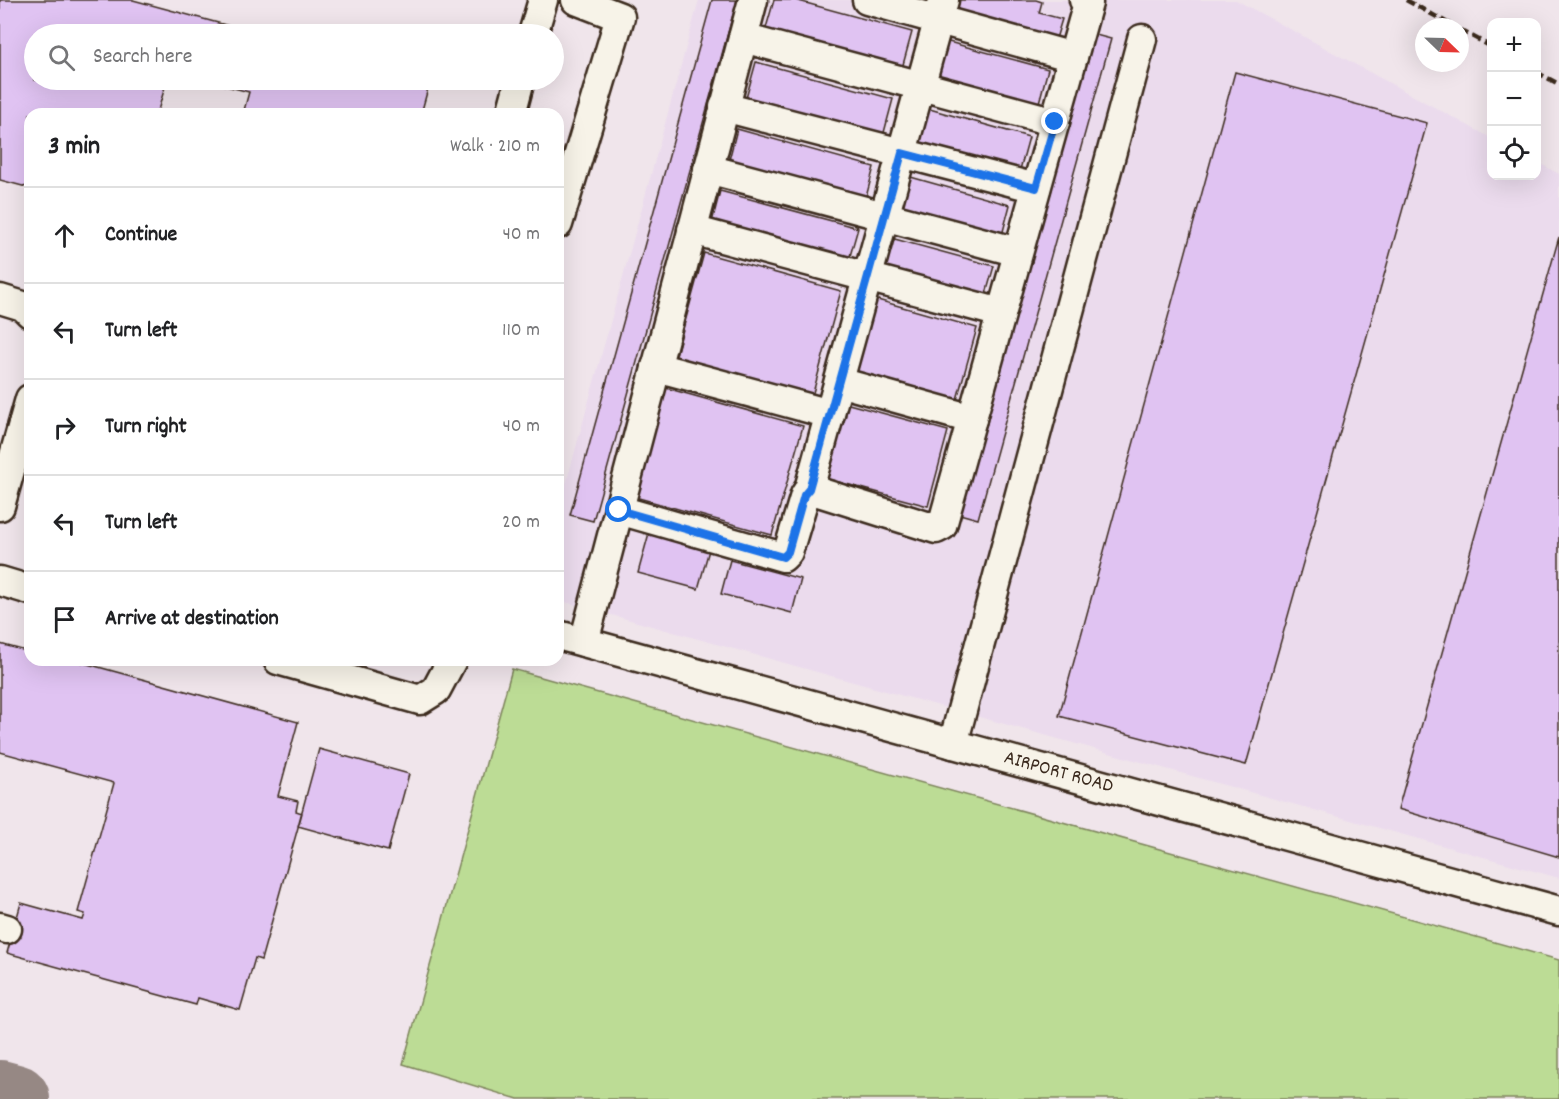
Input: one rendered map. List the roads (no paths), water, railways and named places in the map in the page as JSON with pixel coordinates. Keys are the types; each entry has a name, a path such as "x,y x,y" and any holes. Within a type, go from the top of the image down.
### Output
{"street":[{"path":"536,24 543,0"},
{"path":"564,204 620,17 576,0"},
{"path":"571,638 619,510 753,0"},
{"path":"867,0 941,10 1073,57"},
{"path":"809,489 936,529 942,526 1088,3 1084,0"},
{"path":"619,510 783,557 788,552 804,495 809,489 941,10"},
{"path":"743,38 1055,122"},
{"path":"953,744 1142,39"},
{"path":"513,108 517,90"},
{"path":"724,107 1036,188"},
{"path":"708,169 1018,252"},
{"path":"692,230 1001,313"},
{"path":"0,299 24,307"},
{"path":"656,367 830,414"},
{"path":"839,382 972,419"},
{"path":"9,489 24,425"},
{"path":"0,581 24,588"},
{"name":"AIRPORT ROAD","path":"571,638 1559,911"},
{"path":"299,666 420,700 436,690 449,666"}],"railway":[{"path":"1406,0 1439,18"},
{"path":"1469,35 1487,44"},
{"path":"1541,75 1559,84"}]}
